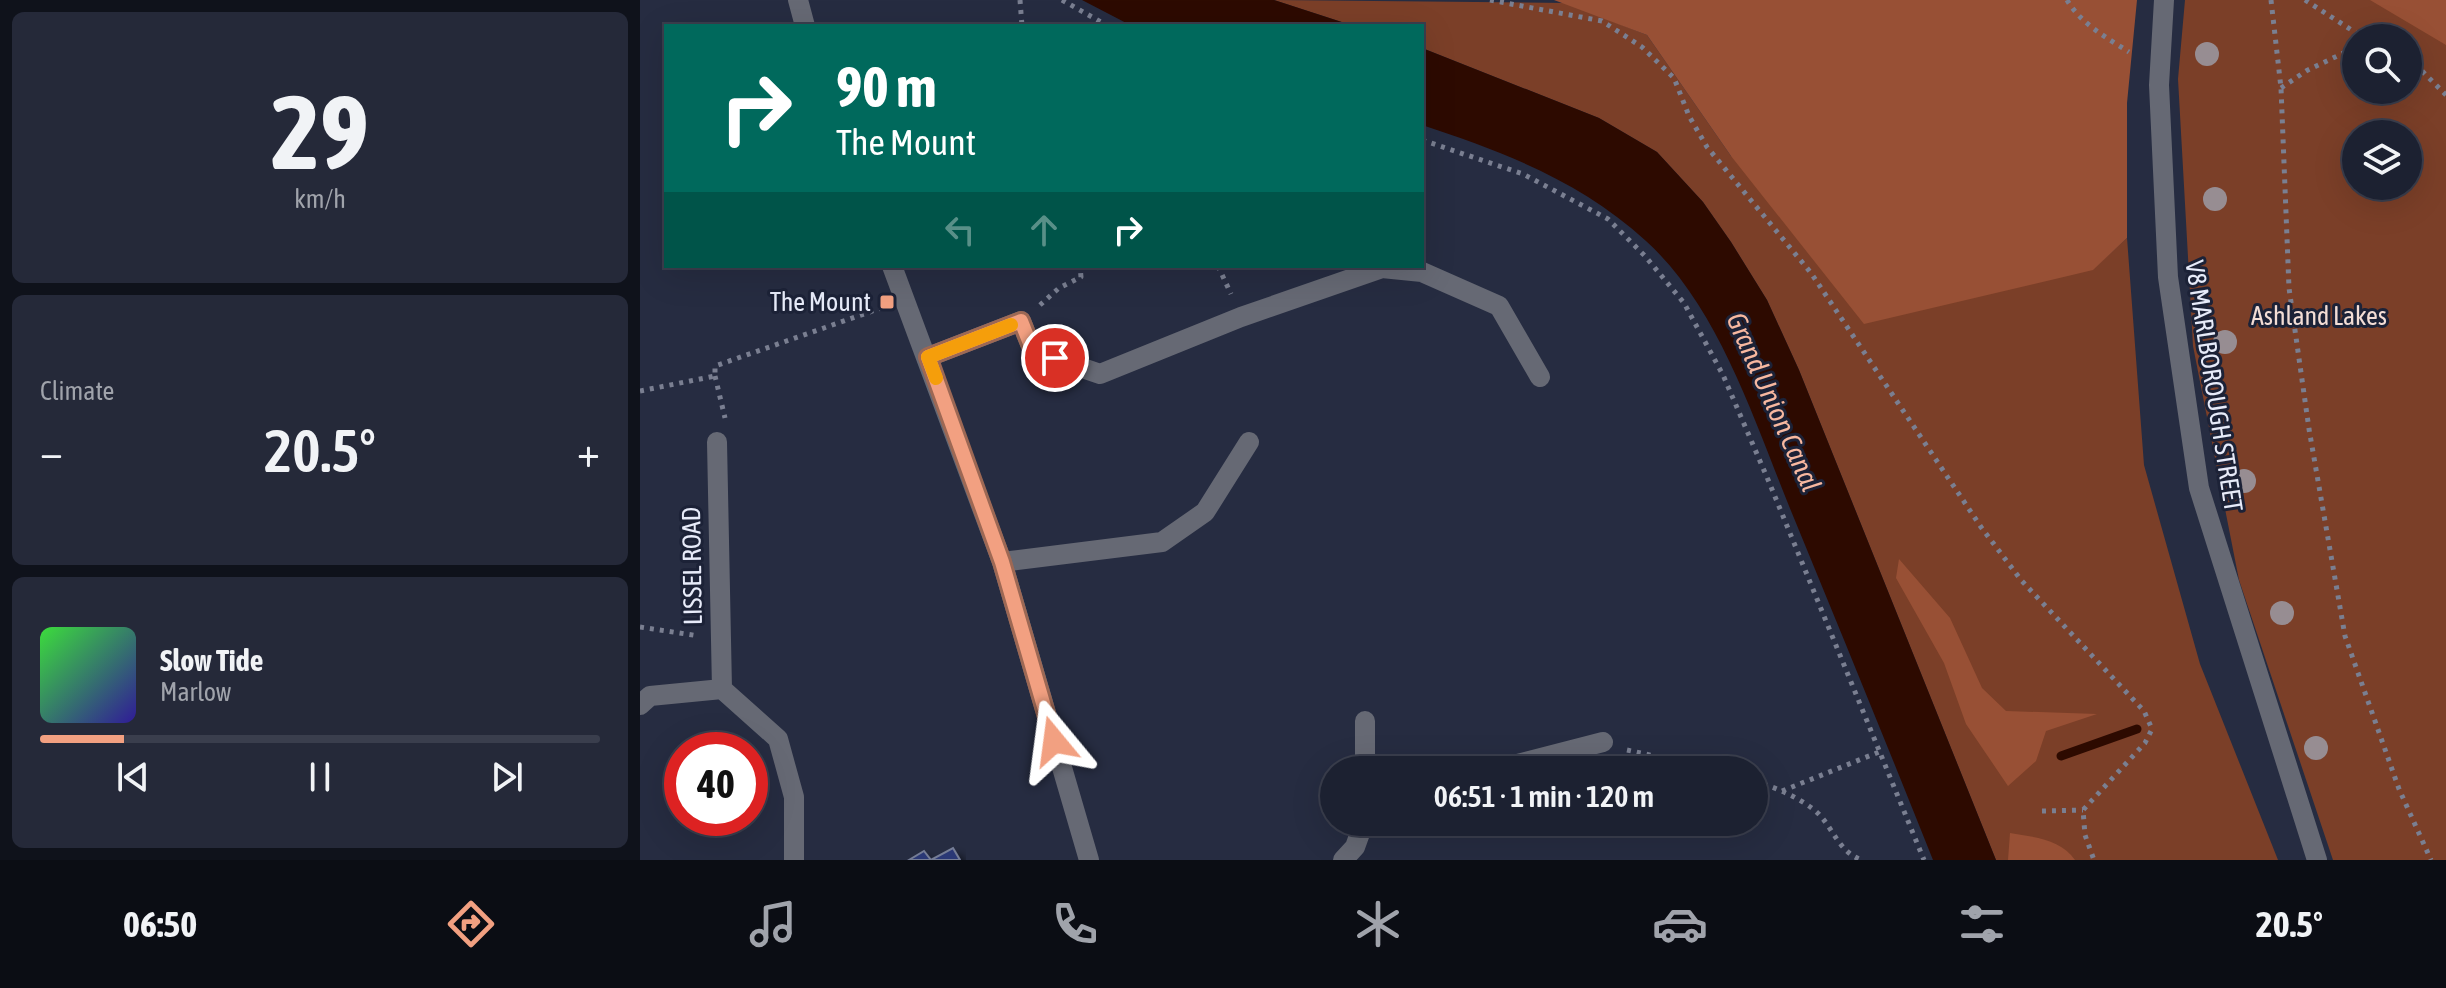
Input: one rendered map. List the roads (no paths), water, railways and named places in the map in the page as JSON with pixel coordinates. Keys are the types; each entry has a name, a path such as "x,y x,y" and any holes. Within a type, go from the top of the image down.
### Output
{"street":[{"path":"798,0 804,24"},
{"name":"V8 MARLBOROUGH STREET","path":"2164,0 2159,85 2168,277 2199,488 2317,860"},
{"path":"893,268 1002,562 1089,860"},
{"path":"928,357 1021,321 1033,351 1100,374 1241,317 1382,268 1422,272 1499,306 1540,377"},
{"name":"LISSEL ROAD","path":"717,442 722,689"},
{"path":"1002,562 1162,542 1205,512 1249,442"},
{"path":"640,705 650,696 722,689 778,739 794,797 794,860"},
{"path":"1365,721 1365,756"},
{"path":"1548,756 1603,742"},
{"path":"1343,860 1355,847 1359,836"}],"water":[{"path":"1082,0 1274,0 1348,24 1128,24"},
{"name":"Grand Union Canal","path":"1424,49 1599,118 1657,152 1703,202 1767,300 1799,370 1996,860 1933,860 1735,373 1696,301 1673,269 1621,220 1569,185 1483,146 1424,126"}],"waterway":[{"path":"2061,756 2137,729"}],"place":[{"name":"The Mount","path":"887,302"}],"park label":[{"name":"Ashland Lakes","path":"2319,316"}]}
